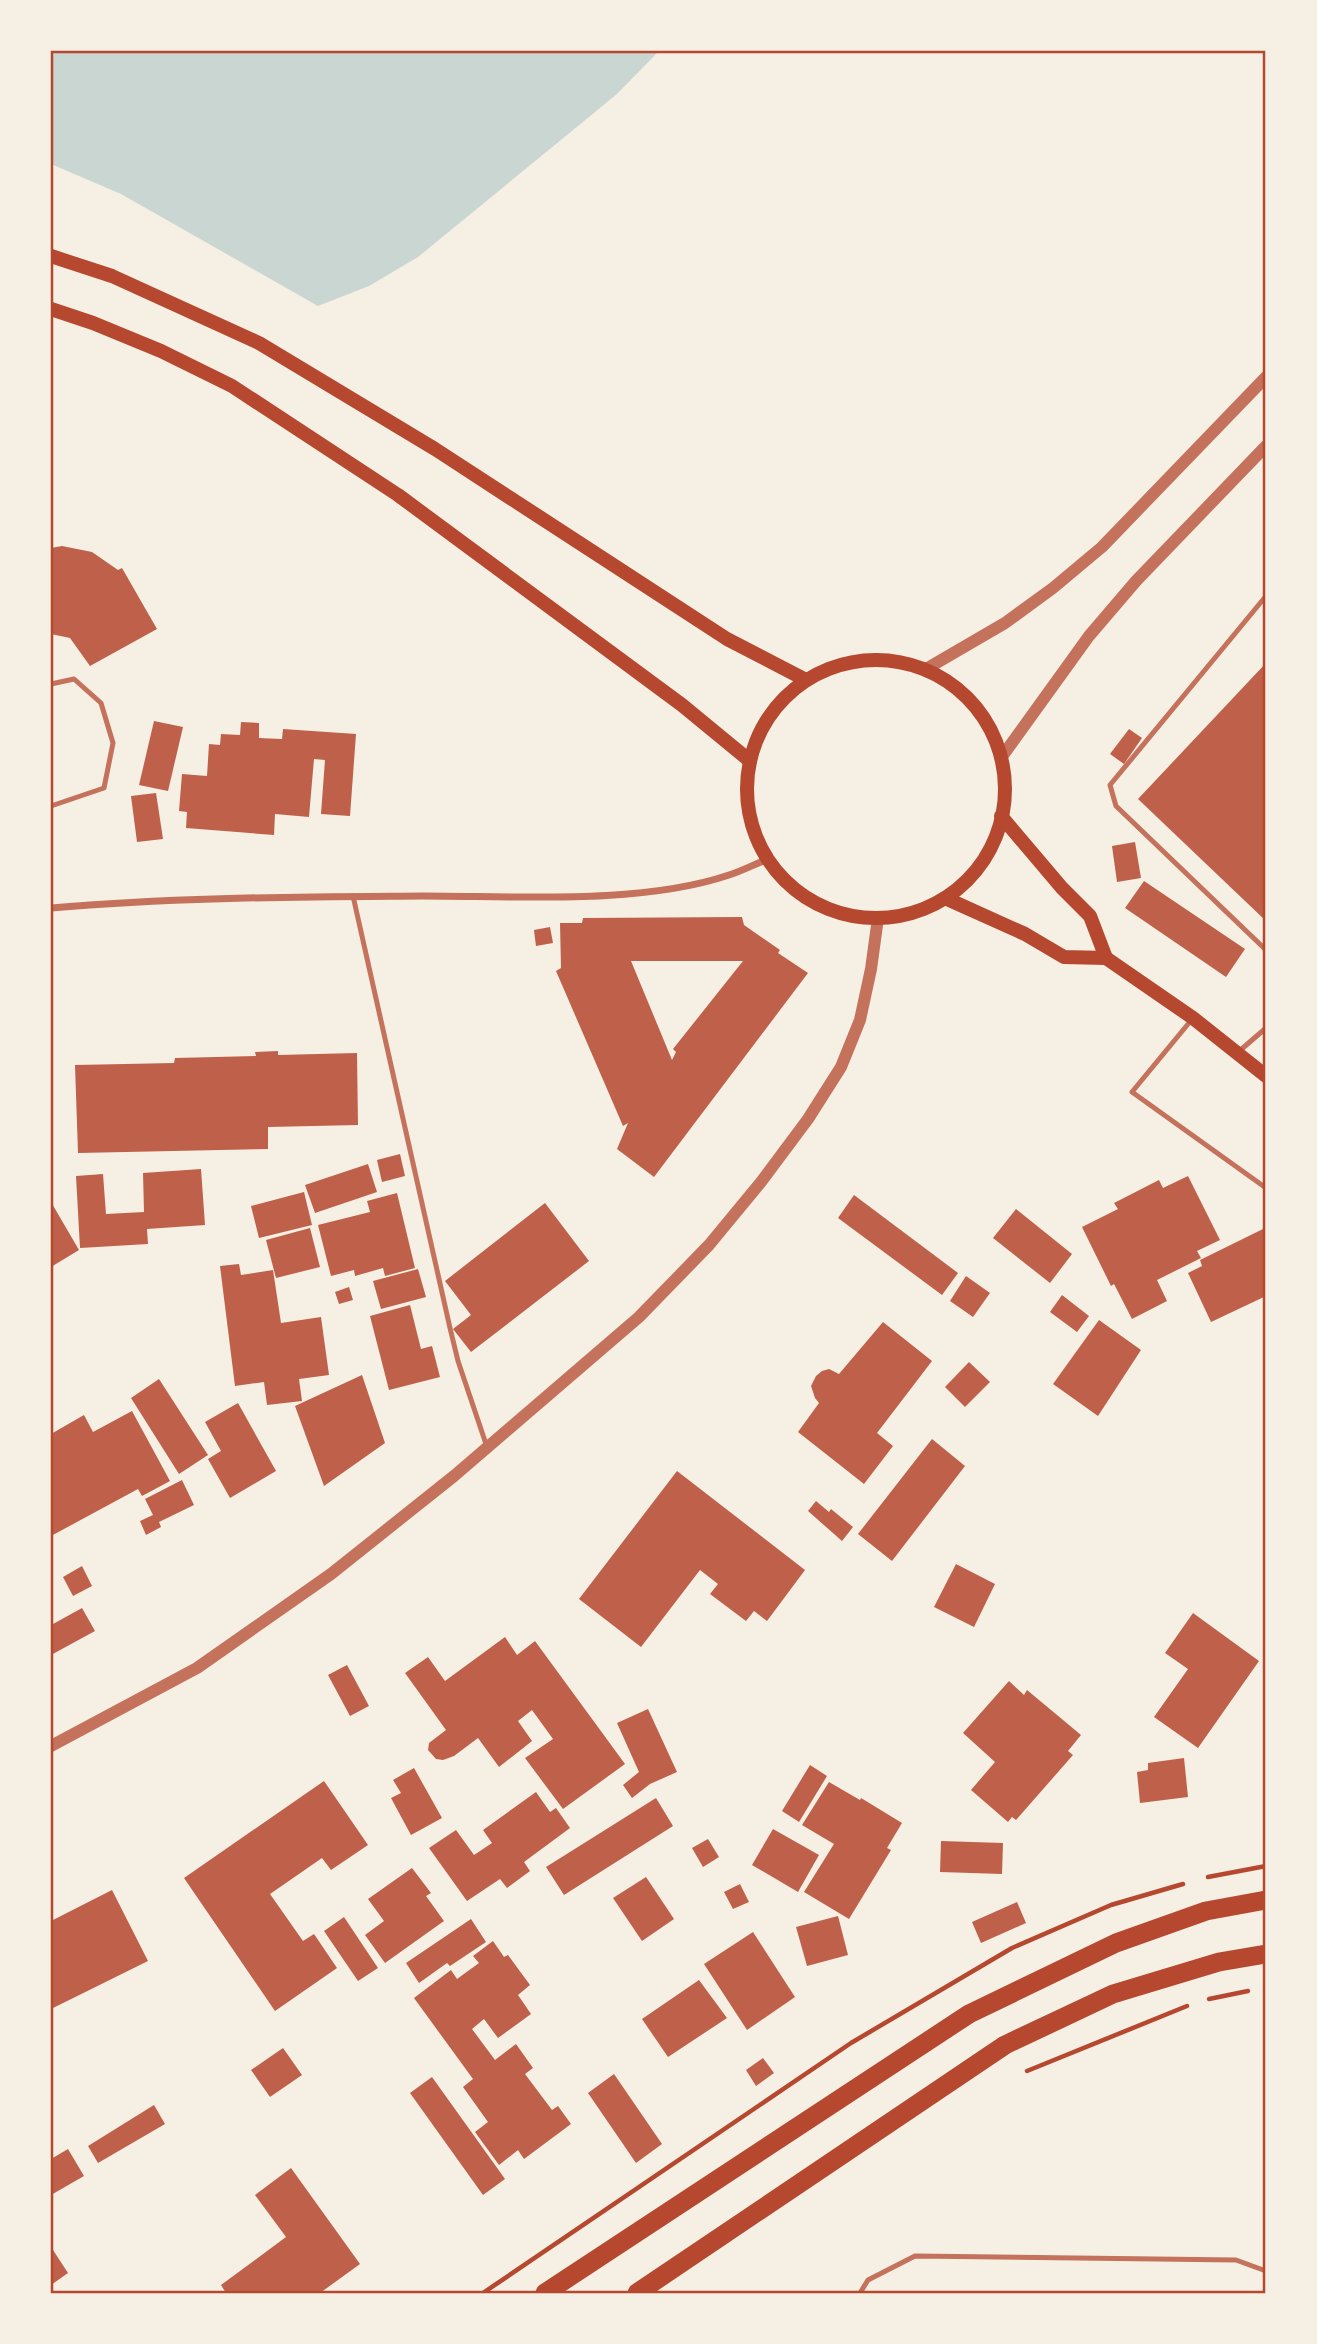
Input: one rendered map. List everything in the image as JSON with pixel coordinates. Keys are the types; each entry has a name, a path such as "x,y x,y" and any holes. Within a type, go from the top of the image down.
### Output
{"highway":[{"path":"545,2293 969,2014 1116,1943 1206,1911 1266,1900"},
{"path":"637,2293 1005,2045 1113,1994 1219,1962 1266,1954"}],"main road":[{"path":"51,256 112,276 259,343 435,449 727,639 806,680"},
{"path":"51,309 161,351 232,386 398,495 682,705 750,761"},
{"path":"878,659 902,662 926,669 952,684 974,705 991,730 1001,758 1004,797 1001,816 993,841 982,862 965,882 945,898 902,916 852,916 827,908 804,896 784,880 768,859 756,836 749,812 747,786 750,761 770,714 787,695 806,680 828,668 853,661 878,659"},
{"path":"1001,816 1062,888 1090,916 1106,958"},
{"path":"945,898 1025,934 1064,957 1106,958 1193,1018 1266,1076"}],"street":[{"path":"926,669 1005,623 1102,547 1266,377"},
{"path":"1001,758 1052,685 1105,617 1136,581 1266,449"},
{"path":"51,908 118,902 596,895 652,891 728,876 768,859"},
{"path":"51,1746 197,1668 331,1574 487,1447 639,1317 709,1245 777,1161 841,1067 860,1020 872,969 878,918"}],"lane":[{"path":"1266,596 1110,785 1116,806 1266,950"},
{"path":"51,684 74,679 101,703 113,743 104,788 51,806"},
{"path":"353,897 458,1361 487,1447"},
{"path":"1193,1018 1132,1092 1266,1188"},
{"path":"1237,1053 1266,1028"},
{"path":"860,2293 868,2280 915,2256 1236,2260 1266,2271"}],"path":[{"path":"1208,2000 1255,1989"},
{"path":"1023,2073 1196,2002"}],"shaded area":[{"path":"51,51 659,51 617,94 418,257 369,286 318,306 121,194 51,164"}],"building":[{"path":"62,546 92,552 118,570 122,568 157,629 90,666 70,638 51,634 51,548"},
{"path":"1266,663 1266,921 1138,799"},
{"path":"154,721 183,727 168,791 139,785"},
{"path":"241,722 259,723 259,738 282,739 283,729 356,734 350,816 321,814 325,760 314,759 309,817 275,814 274,835 186,828 187,812 179,811 182,774 207,776 209,744 220,745 221,734 240,735"},
{"path":"1129,729 1142,738 1124,764 1110,754"},
{"path":"156,793 163,839 137,842 131,796"},
{"path":"1135,842 1141,878 1117,882 1112,846"},
{"path":"1144,881 1245,949 1226,977 1125,908"},
{"path":"742,917 744,925 808,973 654,1177 617,1149 628,1123 623,1126 556,971 561,968 560,923 582,923 583,918","holes":["631,961 743,961 673,1049 676,1052 672,1060"]},
{"path":"550,927 553,943 536,946 534,930"},
{"path":"278,1051 278,1055 357,1053 358,1125 268,1127 268,1149 78,1153 75,1065 174,1063 175,1058 256,1056 255,1052"},
{"path":"400,1154 405,1176 382,1182 377,1160"},
{"path":"368,1164 377,1192 315,1213 305,1185"},
{"path":"201,1169 205,1225 147,1229 148,1244 80,1248 76,1176 103,1174 106,1214 144,1212 143,1173"},
{"path":"1188,1176 1220,1240 1197,1251 1201,1258 1157,1280 1167,1301 1132,1319 1114,1284 1111,1286 1082,1227 1118,1209 1114,1203 1159,1180 1163,1188"},
{"path":"304,1192 312,1225 259,1238 251,1206"},
{"path":"397,1193 415,1268 385,1276 383,1268 355,1276 354,1270 331,1276 318,1225 370,1212 367,1201"},
{"path":"854,1195 958,1273 942,1295 838,1218"},
{"path":"51,1202 79,1250 51,1267"},
{"path":"545,1203 589,1261 471,1352 453,1329 471,1315 445,1281"},
{"path":"1016,1209 1072,1254 1050,1283 993,1238"},
{"path":"310,1228 320,1267 276,1278 266,1240"},
{"path":"1263,1229 1266,1237 1266,1296 1211,1322 1188,1273 1202,1266 1200,1260"},
{"path":"239,1264 241,1275 273,1270 281,1323 321,1317 329,1375 299,1379 302,1401 267,1405 264,1382 235,1386 220,1266"},
{"path":"418,1269 426,1297 381,1309 373,1281"},
{"path":"966,1276 990,1293 973,1317 950,1301"},
{"path":"349,1287 353,1300 339,1304 335,1292"},
{"path":"1062,1295 1089,1316 1077,1332 1050,1312"},
{"path":"410,1305 421,1349 432,1346 440,1377 389,1390 370,1316"},
{"path":"1099,1320 1141,1350 1098,1416 1053,1384"},
{"path":"883,1322 932,1361 877,1433 893,1446 864,1484 798,1432 819,1403 811,1386 816,1376 829,1369 839,1374"},
{"path":"969,1362 990,1382 965,1407 945,1387"},
{"path":"362,1375 385,1443 324,1486 295,1406"},
{"path":"159,1379 208,1455 179,1474 131,1398"},
{"path":"238,1403 276,1471 230,1498 208,1459 221,1451 205,1422"},
{"path":"132,1411 170,1481 142,1496 138,1489 51,1536 51,1434 84,1415 93,1432"},
{"path":"932,1439 965,1466 892,1561 858,1534"},
{"path":"677,1471 805,1570 767,1621 754,1611 746,1621 710,1594 718,1584 700,1570 641,1647 579,1599"},
{"path":"182,1480 194,1505 159,1522 161,1527 146,1535 140,1521 153,1515 145,1499"},
{"path":"816,1501 853,1527 842,1541 808,1511"},
{"path":"956,1564 995,1584 974,1627 934,1607"},
{"path":"82,1566 92,1586 73,1596 63,1577"},
{"path":"82,1608 95,1631 51,1655 51,1620 53,1624"},
{"path":"1193,1613 1259,1661 1198,1748 1154,1717 1188,1669 1165,1653"},
{"path":"505,1637 517,1655 535,1641 625,1764 563,1809 525,1758 553,1739 532,1710 518,1721 532,1741 499,1767 478,1738 454,1756 443,1760 436,1759 428,1750 429,1743 446,1730 405,1673 428,1657 445,1681"},
{"path":"347,1665 369,1706 350,1716 328,1675"},
{"path":"1009,1681 1024,1695 1027,1690 1081,1735 1068,1751 1073,1755 1016,1820 1012,1817 1008,1822 971,1790 995,1762 963,1733"},
{"path":"648,1709 677,1772 650,1784 632,1798 623,1785 639,1772 617,1723"},
{"path":"1184,1758 1188,1797 1140,1803 1137,1772 1148,1770 1148,1763"},
{"path":"810,1765 827,1776 799,1822 782,1811"},
{"path":"414,1768 442,1818 411,1835 391,1798 401,1793 393,1780"},
{"path":"324,1781 368,1845 331,1870 322,1858 270,1894 303,1941 314,1934 337,1968 275,2011 184,1878"},
{"path":"829,1782 902,1823 887,1848 891,1850 849,1919 804,1892 834,1844 802,1825"},
{"path":"536,1792 550,1812 556,1808 570,1828 524,1862 530,1871 507,1888 500,1879 467,1901 429,1848 456,1830 474,1855 492,1843 483,1830"},
{"path":"656,1798 673,1826 564,1895 546,1867"},
{"path":"773,1829 819,1855 798,1892 752,1865"},
{"path":"708,1839 719,1857 703,1867 692,1848"},
{"path":"941,1841 1003,1843 1002,1874 940,1872"},
{"path":"412,1868 431,1893 426,1896 444,1921 385,1963 365,1935 384,1921 368,1899"},
{"path":"646,1877 674,1919 642,1941 613,1898"},
{"path":"740,1884 749,1902 733,1909 724,1892"},
{"path":"112,1890 148,1961 51,2009 51,1921"},
{"path":"1017,1902 1026,1923 981,1943 972,1922"},
{"path":"838,1916 848,1955 807,1966 796,1927"},
{"path":"344,1917 378,1968 358,1981 324,1931"},
{"path":"471,1919 486,1942 450,1966 447,1963 419,1983 406,1963"},
{"path":"753,1932 795,1997 747,2030 704,1964"},
{"path":"493,1941 504,1957 508,1955 530,1985 518,1995 531,2014 498,2038 484,2019 472,2029 495,2060 516,2044 533,2068 525,2074 552,2110 558,2106 571,2124 524,2159 518,2150 499,2165 475,2132 488,2122 463,2087 473,2079 414,1998 451,1970 457,1979 479,1963 473,1956"},
{"path":"699,1980 727,2018 668,2057 642,2019"},
{"path":"283,2048 302,2075 270,2097 251,2070"},
{"path":"763,2058 774,2073 756,2086 746,2070"},
{"path":"614,2074 662,2144 636,2163 588,2093"},
{"path":"432,2077 505,2179 483,2195 410,2093"},
{"path":"154,2105 165,2124 98,2163 88,2146"},
{"path":"68,2149 84,2176 51,2195 51,2159"},
{"path":"291,2168 360,2264 320,2293 226,2293 221,2285 286,2237 255,2195"},
{"path":"53,2250 68,2273 51,2285 51,2252"}]}
